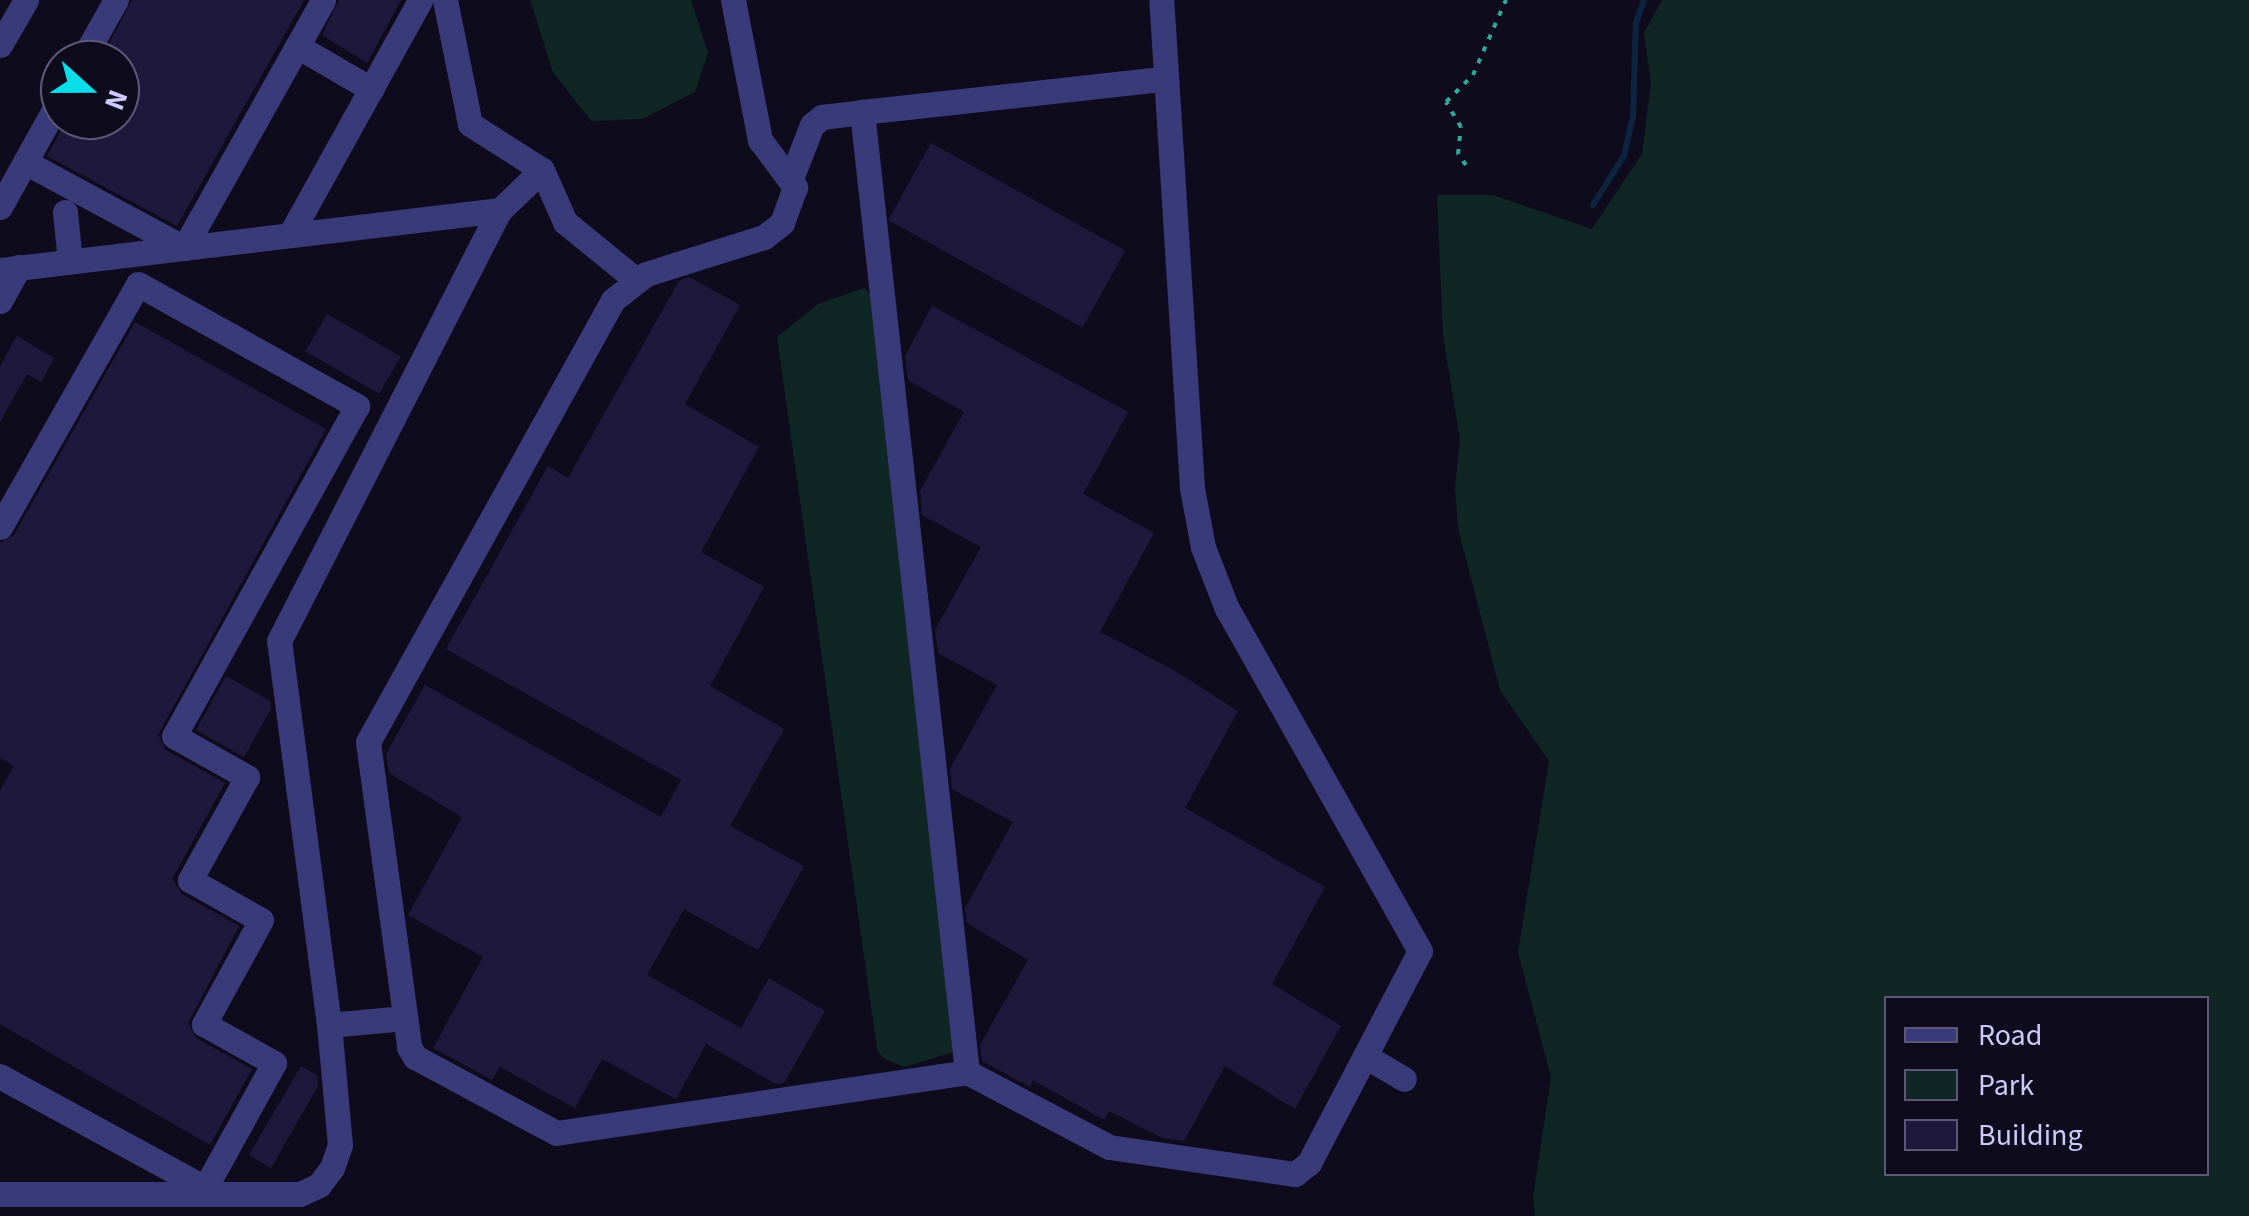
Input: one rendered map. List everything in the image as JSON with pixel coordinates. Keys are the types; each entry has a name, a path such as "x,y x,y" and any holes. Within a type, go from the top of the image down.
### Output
{"lane":[{"path":"0,45 26,0"},
{"path":"93,40 116,0"},
{"path":"184,248 323,0"},
{"path":"290,235 420,0"},
{"path":"445,0 470,124 542,170 565,222 636,280"},
{"path":"734,0 760,140 792,176 795,187 782,223 764,237 636,280 613,300 368,742 405,1018 415,1057 556,1133 967,1072 1109,1147 1296,1174 1308,1163 1420,952 1227,609 1203,547 1192,488 1190,413 1163,79 1166,58 1161,0"},
{"path":"297,46 371,89"},
{"path":"792,176 812,125 822,117 1163,79"},
{"path":"862,112 967,1072"},
{"path":"0,207 40,135"},
{"path":"25,162 184,248"},
{"path":"0,1194 300,1194 318,1185 332,1168 340,1145 329,1025 279,641 500,210 542,170"},
{"path":"0,301 10,269 500,210"},
{"path":"66,212 70,261"},
{"path":"0,527 138,284 135,254"},
{"path":"138,284 390,424"},
{"path":"206,1192 274,1063 204,1024 261,920 190,880 248,777 174,736 357,406"},
{"path":"329,1025 405,1018"},
{"path":"1365,1056 1404,1078"},
{"path":"0,1076 206,1192"}],"path":[{"path":"1466,165 1458,154 1460,127 1446,102 1474,75 1506,0"}],"green space":[{"path":"530,0 691,0 708,53 695,92 642,119 591,121 553,72"},
{"path":"1662,0 2249,0 2249,1216 1535,1216 1533,1198 1551,1077 1518,952 1549,761 1500,690 1458,528 1455,488 1460,440 1443,335 1437,195 1493,195 1592,229 1642,154 1651,83 1644,33"},
{"path":"864,288 873,297 954,1052 904,1067 883,1058 877,1049 777,337 818,304"}],"building":[{"path":"132,0 304,0 177,226 47,156 56,140 140,140 140,40 111,40"},
{"path":"339,0 401,0 367,63 322,35"},
{"path":"931,143 1125,251 1083,328 888,220"},
{"path":"689,277 740,305 685,404 759,447 701,552 764,587 710,686 784,729 730,826 804,866 758,950 684,909 647,975 741,1028 769,978 825,1011 784,1083 776,1084 706,1044 676,1099 602,1059 575,1108 500,1067 492,1080 433,1048 483,957 408,915 462,817 389,773 386,754 425,685 661,817 681,780 446,649 548,466 568,478 679,281"},
{"path":"932,306 1128,412 1083,494 1154,533 1100,632 1170,668 1238,711 1185,808 1325,887 1272,984 1341,1026 1295,1109 1225,1066 1184,1141 1162,1138 1109,1111 1104,1120 1033,1080 1030,1087 982,1061 980,1045 1028,960 967,923 965,908 1013,822 952,789 950,769 997,685 938,653 935,630 981,547 922,515 920,491 964,412 908,380 905,356"},
{"path":"327,314 401,356 379,394 306,351"},
{"path":"135,322 326,429 158,735 166,750 225,783 172,879 182,894 239,926 188,1023 196,1038 252,1069 210,1145 0,1024 0,790 14,766 0,758 0,543 14,535"},
{"path":"17,336 54,358 41,382 27,374 0,422 0,366"},
{"path":"226,676 270,701 271,709 244,757 196,730"},
{"path":"301,1066 317,1075 318,1086 271,1168 249,1155"}],"waterway":[{"path":"1593,205 1624,156 1633,116 1636,23 1644,0"}]}
